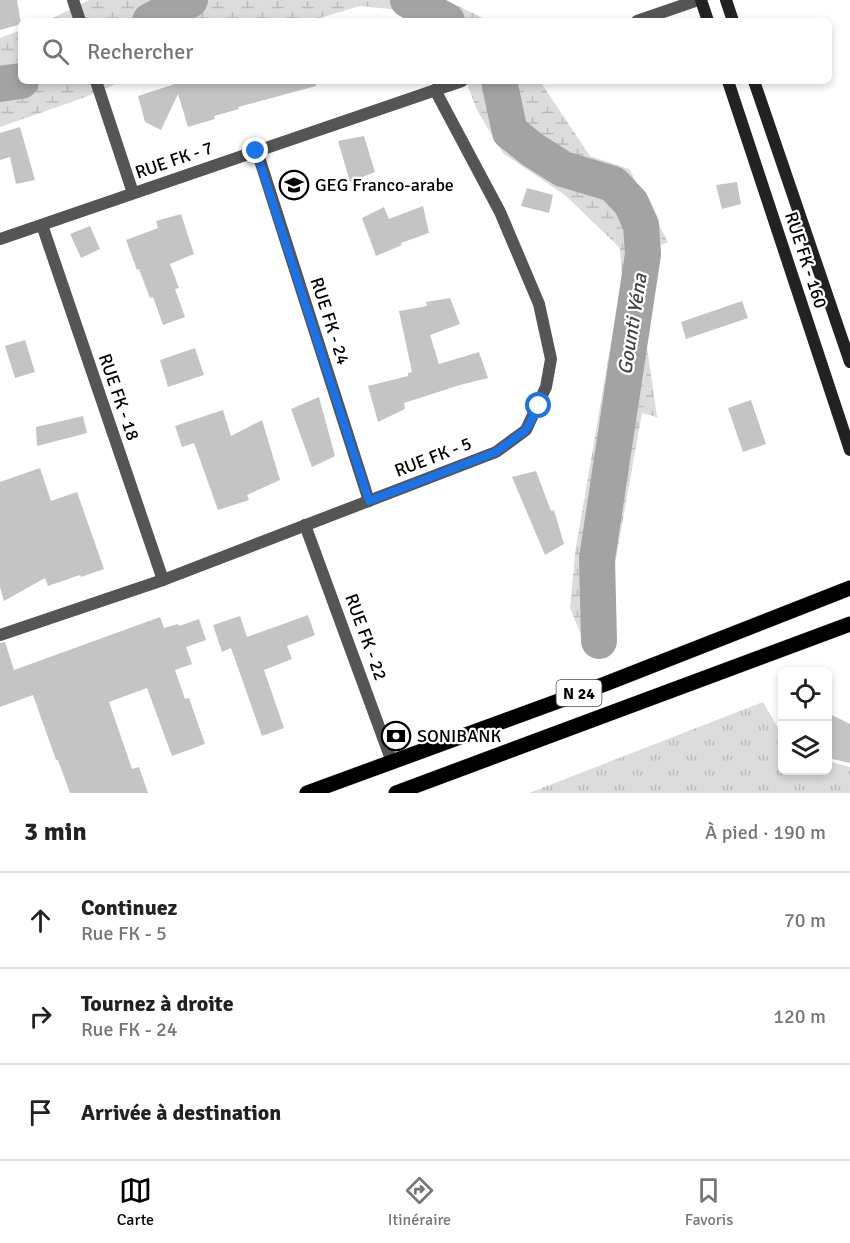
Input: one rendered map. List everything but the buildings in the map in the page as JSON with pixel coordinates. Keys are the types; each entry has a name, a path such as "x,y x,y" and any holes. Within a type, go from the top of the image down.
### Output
{"main road":[{"path":"699,0 707,18"},
{"path":"726,0 733,18"},
{"name":"RUE FK - 160","path":"729,84 850,450"},
{"name":"RUE FK - 160","path":"755,84 850,362"},
{"name":"N 24","path":"307,793 604,684 850,588"},
{"name":"N 24","path":"396,793 850,624"}],"street":[{"path":"74,0 79,18"},
{"path":"646,18 699,0"},
{"path":"97,84 133,193"},
{"name":"RUE FK - 7","path":"0,239 453,84"},
{"name":"RUE FK - 5","path":"0,635 163,580 496,452 526,430 546,387 551,359 539,304 500,212 435,90"},
{"name":"RUE FK - 24","path":"256,151 369,501"},
{"name":"RUE FK - 18","path":"42,225 163,580"},
{"name":"RUE FK - 22","path":"305,525 392,762"}],"green space":[{"path":"89,0 445,0 484,18 419,18 410,11 360,6 320,18 53,18"},
{"path":"18,31 18,84 116,84 0,127 0,38"},
{"path":"467,84 542,84 590,156 629,169 668,242 634,256 657,417 642,413 607,609 599,641 586,647 570,608 575,553 622,278 620,248 566,196 503,153 477,110"},
{"path":"763,702 778,728 778,775 832,775 832,762 850,767 850,793 529,793"}],"waterway":[{"name":"Gounti Yéna","path":"156,18 190,0"},
{"name":"Gounti Yéna","path":"408,0 441,18"},
{"name":"Gounti Yéna","path":"0,84 18,81"},
{"name":"Gounti Yéna","path":"500,84 510,132 563,169 613,184 631,203 641,225 643,254 597,559 599,641"}],"place":[{"name":"GEG Franco-arabe","path":"294,185"},
{"name":"SONIBANK","path":"396,736"}],"route":[{"path":"256,151 369,501 496,452 526,430 539,406"}]}
